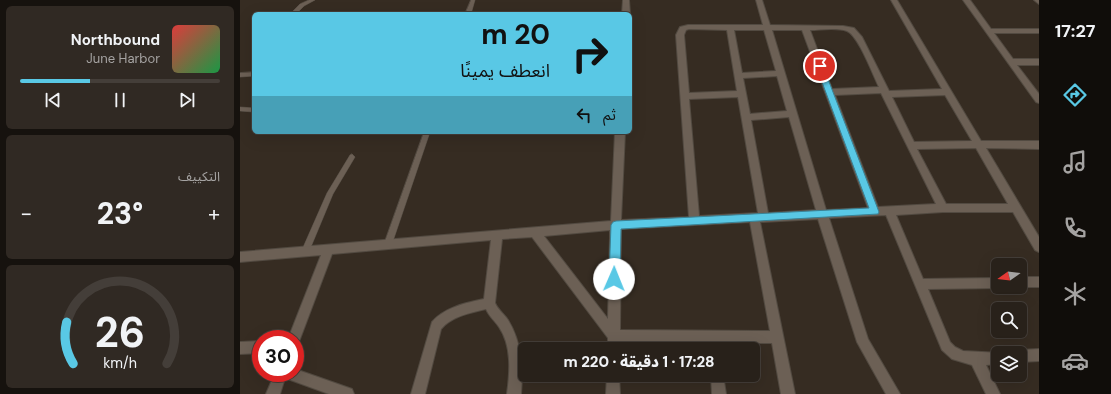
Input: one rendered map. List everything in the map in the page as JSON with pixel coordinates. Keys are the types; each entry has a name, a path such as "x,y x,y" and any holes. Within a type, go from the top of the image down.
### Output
{"street":[{"path":"626,0 626,12"},
{"path":"759,0 822,214 863,342 893,394"},
{"path":"894,0 1039,246"},
{"path":"966,0 1039,100"},
{"path":"694,221 680,35 683,29 693,26 843,28 855,32 943,208"},
{"path":"730,27 746,116 759,218 777,338 788,394"},
{"path":"805,28 875,212"},
{"path":"989,31 1039,31"},
{"path":"1012,62 1039,62"},
{"path":"739,76 780,73"},
{"path":"830,92 948,92"},
{"path":"685,96 742,94"},
{"path":"746,116 792,114"},
{"path":"614,342 616,225 620,134"},
{"path":"911,146 979,144 1039,145"},
{"path":"240,257 616,225 943,208 1016,208"},
{"path":"889,211 946,346 950,352 956,356 976,359 991,358"},
{"path":"535,232 614,336 700,342"},
{"path":"497,235 490,303 493,312 503,323 514,348 516,376 514,394"},
{"path":"297,330 328,250"},
{"path":"1027,282 1039,282"},
{"path":"920,284 991,283"},
{"path":"418,394 436,326 439,321 465,310 490,303"},
{"path":"727,342 777,338"},
{"path":"240,348 252,347"},
{"path":"1027,357 1037,358"},
{"path":"976,359 993,394"},
{"path":"304,379 347,394"},
{"path":"273,394 278,382"},
{"path":"613,382 613,394"},
{"path":"718,382 719,394"}],"lane":[{"path":"294,12 302,5 314,0"},
{"path":"469,12 473,0"},
{"path":"240,75 252,74"},
{"path":"240,109 252,110"},
{"path":"388,244 426,134"},
{"path":"305,252 330,193 352,157"}],"route":[{"path":"614,279 616,225 875,212 820,66"}]}
